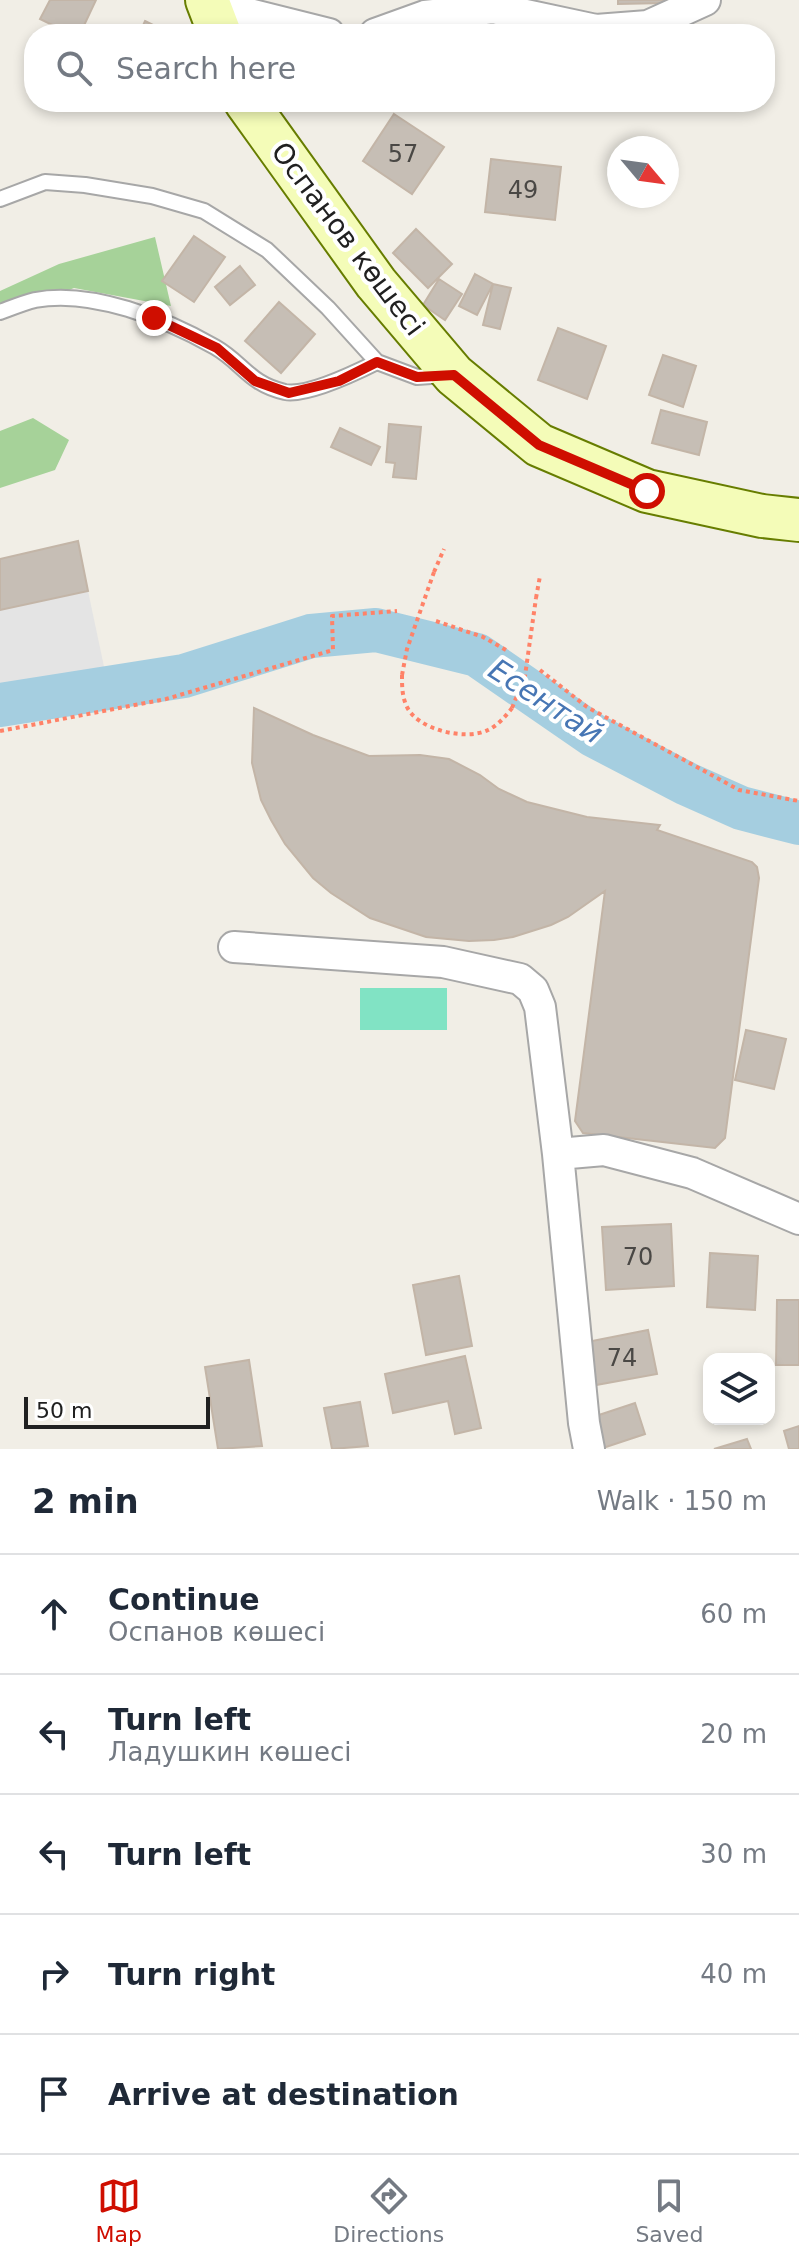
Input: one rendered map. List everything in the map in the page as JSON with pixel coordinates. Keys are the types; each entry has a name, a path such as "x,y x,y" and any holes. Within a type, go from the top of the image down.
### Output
{"street":[{"path":"652,24 705,0"},
{"path":"403,24 425,16 493,8 568,24"},
{"path":"212,13 273,24"},
{"name":"Оспанов көшесі","path":"253,112 376,283 454,375 539,445 647,491 762,516 799,520"},
{"path":"234,947 443,962 520,979 533,990 540,1007 558,1154 589,1449"},
{"path":"558,1154 604,1150 692,1173 799,1219"}],"lane":[{"path":"0,199 45,182 152,196 204,211 267,250 328,308 377,362 417,377 454,375"},
{"path":"0,312 36,300 97,299 154,318 217,348 255,381 289,393 339,381 377,362"}],"path":[{"path":"444,549 407,649 402,689 408,709 422,722 446,732 473,734 489,730 512,708 525,676 540,576"},
{"path":"0,731 166,699 333,650 332,616 397,611"},
{"path":"436,621 483,637 506,650"},
{"path":"540,670 587,707 739,790 799,801"}],"green space":[{"path":"155,237 171,306 74,288 0,318 0,291 59,264"},
{"path":"33,418 69,440 55,470 0,488 0,431"},
{"path":"360,988 447,988 447,1030 360,1030"}],"shaded area":[{"path":"88,591 106,676 0,700 0,610"}],"building":[{"path":"50,0 96,0 85,24 50,24 40,19"},
{"path":"618,0 665,0 665,3 618,4"},
{"path":"394,114 444,147 412,194 363,161"},
{"path":"491,159 561,167 555,220 485,212"},
{"path":"416,229 452,264 428,288 393,253"},
{"path":"194,236 225,257 194,302 162,281"},
{"path":"240,266 255,285 230,305 215,287"},
{"path":"475,274 493,284 477,315 459,306"},
{"path":"439,279 462,294 445,320 423,305"},
{"path":"493,284 511,288 500,329 483,325"},
{"path":"279,302 315,334 281,373 245,341"},
{"path":"558,328 606,346 587,399 538,380"},
{"path":"663,355 696,366 683,407 649,395"},
{"path":"661,410 707,422 699,455 652,443"},
{"path":"389,424 421,427 416,479 393,477 395,463 386,462"},
{"path":"340,428 380,447 371,465 331,447"},
{"path":"78,541 88,591 0,610 0,559"},
{"path":"254,708 369,756 420,755 449,759 527,802 587,817 660,825 657,830 752,862 757,867 759,878 725,1138 715,1148 583,1133 575,1121 605,891 551,925 494,940 426,937 370,918 313,878 285,844 271,820 261,800 252,763"},
{"path":"746,1030 786,1039 774,1089 735,1080"},
{"path":"671,1224 674,1286 606,1290 602,1227"},
{"path":"710,1253 758,1256 755,1310 707,1307"},
{"path":"459,1276 472,1346 426,1355 413,1285"},
{"path":"777,1300 799,1300 799,1365 776,1365"},
{"path":"648,1330 657,1374 596,1385 587,1342"},
{"path":"465,1356 481,1428 455,1434 448,1401 393,1413 385,1374"},
{"path":"249,1360 262,1446 218,1449 205,1367"},
{"path":"360,1402 368,1446 332,1449 324,1408"},
{"path":"635,1403 645,1434 603,1448 593,1417"},
{"path":"799,1426 799,1449 789,1449 784,1431"},
{"path":"747,1439 751,1449 714,1449"}],"waterway":[{"name":"Есентай","path":"0,705 184,676 311,636 376,630 477,655 593,735 741,808 799,823"}],"route":[{"path":"154,318 217,348 255,381 289,393 339,381 377,362 417,377 454,375 539,445 647,491"}]}
